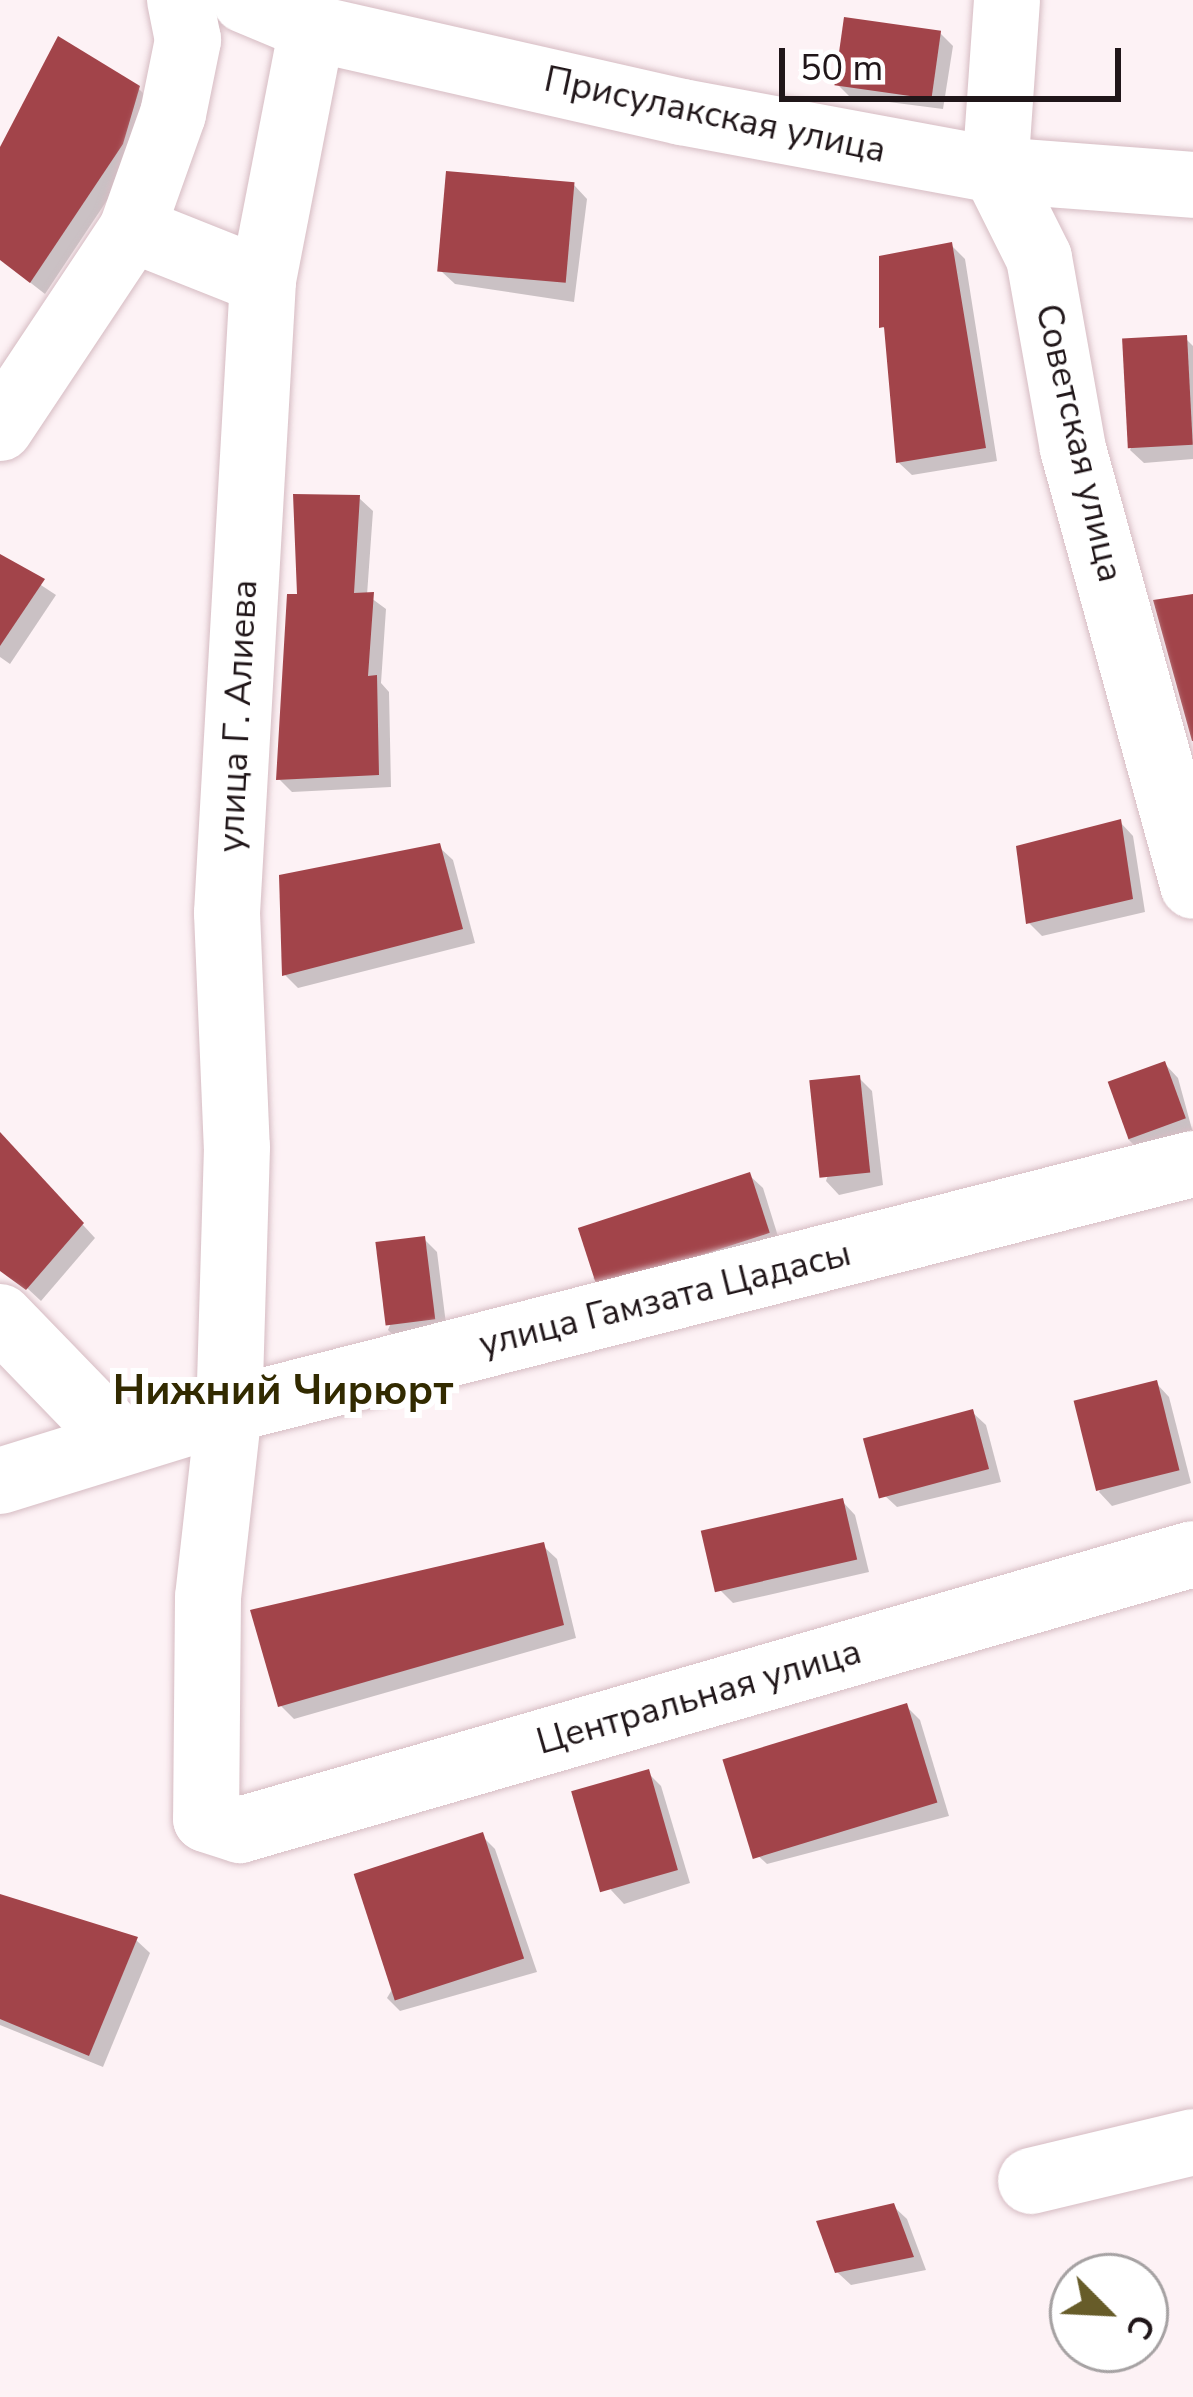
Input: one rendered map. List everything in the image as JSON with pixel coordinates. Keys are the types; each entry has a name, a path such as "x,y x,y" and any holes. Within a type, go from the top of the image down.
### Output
{"street":[{"path":"0,428 132,229 173,114 188,40 180,0"},
{"name":"Присулакская улица","path":"245,0 312,28 682,112 995,170 1193,185"},
{"path":"995,170 1007,0"},
{"name":"улица Г. Алиева","path":"206,1820 208,1598 230,1410 237,1147 227,913 263,281 312,28"},
{"name":"Советская улица","path":"995,170 1039,258 1073,449 1193,886"},
{"path":"132,229 263,281"},
{"name":"улица Гамзата Цадасы","path":"0,1481 230,1410 1193,1164"},
{"path":"0,1317 121,1442"},
{"name":"Центральная улица","path":"206,1820 240,1830 1193,1554"},
{"path":"1031,2181 1193,2142"}],"building":[{"path":"844,17 941,31 931,99 834,85"},
{"path":"58,36 140,86 123,144 30,283 0,260 0,147"},
{"path":"446,171 575,182 566,283 437,272"},
{"path":"952,242 986,448 896,463 884,327 879,328 879,256"},
{"path":"1187,335 1193,445 1128,448 1122,338"},
{"path":"293,494 360,495 354,593 374,592 368,676 377,675 379,775 276,780 287,594 297,594"},
{"path":"0,554 45,579 0,646"},
{"path":"1193,594 1193,741 1192,741 1153,600"},
{"path":"1121,819 1133,899 1026,924 1016,846"},
{"path":"440,843 463,929 282,976 279,875"},
{"path":"1165,1061 1186,1118 1129,1139 1108,1082"},
{"path":"860,1075 870,1172 820,1178 809,1080"},
{"path":"0,1132 84,1223 26,1290 0,1271"},
{"path":"750,1172 770,1233 598,1289 578,1228"},
{"path":"425,1236 435,1319 386,1325 375,1242"},
{"path":"1157,1380 1179,1470 1096,1491 1074,1401"},
{"path":"973,1409 989,1469 879,1498 863,1439"},
{"path":"843,1498 857,1559 715,1592 701,1531"},
{"path":"544,1542 564,1625 278,1707 250,1610"},
{"path":"907,1703 937,1802 753,1859 722,1759"},
{"path":"649,1769 678,1870 600,1892 571,1791"},
{"path":"483,1832 524,1958 395,2001 354,1874"},
{"path":"0,1894 138,1937 89,2056 0,2019"},
{"path":"894,2203 914,2257 835,2273 816,2221"}],"district":[{"name":"Нижний Чирюрт","path":"283,1391"}]}
